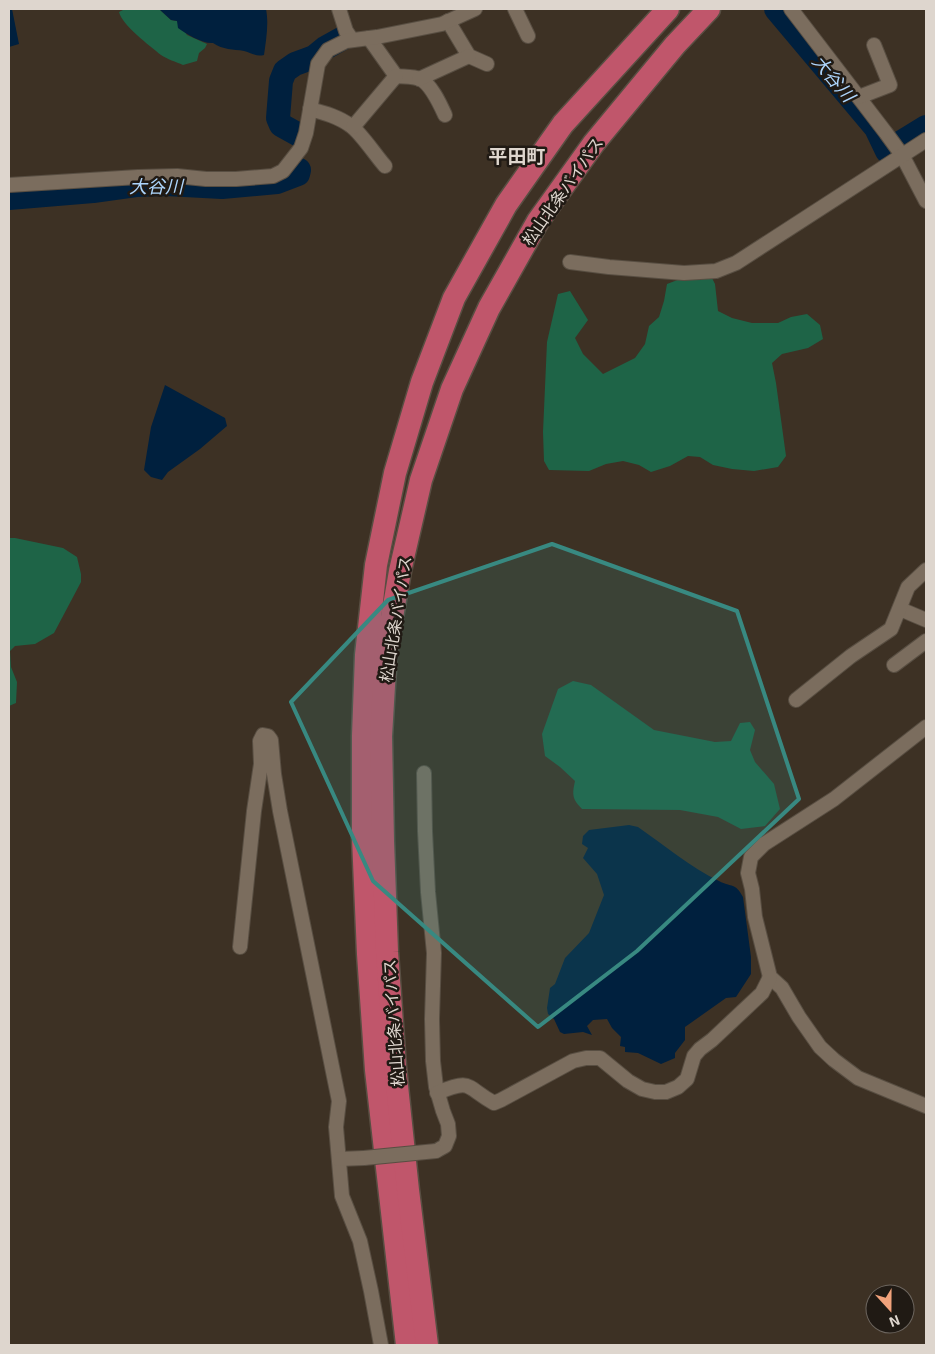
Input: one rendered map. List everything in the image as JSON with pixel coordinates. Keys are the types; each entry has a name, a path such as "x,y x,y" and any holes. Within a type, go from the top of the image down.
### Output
{"highway":[{"name":"松山北条バイパス","path":"416,1340 376,1070 368,954 363,838 363,736 366,655 376,565 395,473 422,382 454,298 506,205 563,124 668,9"},
{"name":"松山北条バイパス","path":"416,1340 387,952 383,841 381,736 386,652 400,571 421,480 452,389 489,308 538,221 594,143 708,9"}],"street":[{"path":"339,9 346,31 352,40"},
{"path":"9,186 138,177 177,176 206,179 236,179 273,176 283,171 301,148 306,133 318,64 328,50 346,41 442,24 475,9"},
{"path":"515,9 528,36"},
{"path":"791,9 902,155 926,201"},
{"path":"448,21 469,56 488,64"},
{"path":"369,38 396,76 419,78 469,56"},
{"path":"859,97 890,85 874,45"},
{"path":"353,127 396,76"},
{"path":"419,78 430,88 445,115"},
{"path":"310,109 329,114 353,127 385,166"},
{"path":"570,262 609,268 684,273 716,271 736,263 926,140"},
{"path":"796,700 851,656 890,629 908,587 926,570"},
{"path":"900,609 926,620"},
{"path":"894,665 926,641"},
{"path":"926,727 834,799 764,844 751,857 748,873 755,917 770,977 782,988 820,1047 858,1078 926,1106"},
{"path":"240,947 254,811 261,764 260,740 263,736 268,736 271,740 280,811 339,1101 336,1127 342,1196 360,1241 380,1342 416,1340"},
{"path":"339,1160 436,1151 445,1146 449,1136 448,1124 437,1093 433,1061 434,953 428,892 424,772"},
{"path":"437,1093 459,1084 469,1086 494,1102 573,1061 586,1058 600,1058 628,1081 642,1089 666,1092 678,1088 687,1079 694,1056 762,993 770,977"}],"highlighted area":[{"path":"552,544 737,611 799,799 637,951 538,1027 373,881 291,702 388,600"}],"green space":[{"path":"125,9 159,9 171,20 177,21 187,35 207,44 199,53 197,61 183,65 161,55 131,29 119,12"},
{"path":"712,278 715,284 718,311 732,318 752,323 778,323 791,317 807,314 820,325 823,339 808,348 782,354 772,363 786,456 778,467 754,471 732,469 713,465 700,457 688,456 670,466 651,472 639,465 623,461 606,464 589,471 549,470 544,461 543,432 547,342 558,294 570,291 588,320 575,338 583,354 603,374 635,358 645,344 649,326 659,317 667,284 680,279"},
{"path":"9,538 63,548 77,557 81,582 54,633 35,644 15,646 10,651 11,667 17,682 16,703 9,706"},
{"path":"573,681 591,685 654,730 715,742 731,741 740,723 750,722 755,730 750,750 755,762 774,784 780,809 765,826 741,829 718,817 680,810 582,809 574,796 575,781 545,756 542,734 558,689"}],"water":[{"path":"9,9 12,9 19,44 9,47"},
{"path":"159,9 266,9 267,26 264,55 224,48 190,36 178,28 177,21 171,20"},
{"path":"165,385 225,418 227,426 200,449 168,472 162,480 151,477 144,470 151,427"},
{"path":"629,825 638,827 687,863 723,883 735,887 743,897 751,957 751,974 736,997 726,998 685,1027 685,1040 675,1053 675,1058 661,1064 638,1053 625,1052 625,1047 620,1046 621,1037 612,1028 607,1019 593,1020 587,1026 592,1035 583,1032 564,1034 560,1032 554,1019 548,1014 547,1008 550,988 555,984 565,958 589,933 604,895 597,874 583,858 588,848 582,844 583,836 589,830"}],"waterway":[{"name":"大谷川","path":"776,9 876,128 887,151"},
{"name":"大谷川","path":"299,135 281,125 278,118 281,81 285,71 295,64 314,57 343,38"},
{"name":"大谷川","path":"900,143 926,127"},
{"name":"大谷川","path":"9,198 93,191 136,185 166,184 222,187 277,182 298,174 299,170"}],"district":[{"name":"平田町","path":"517,155"}]}
